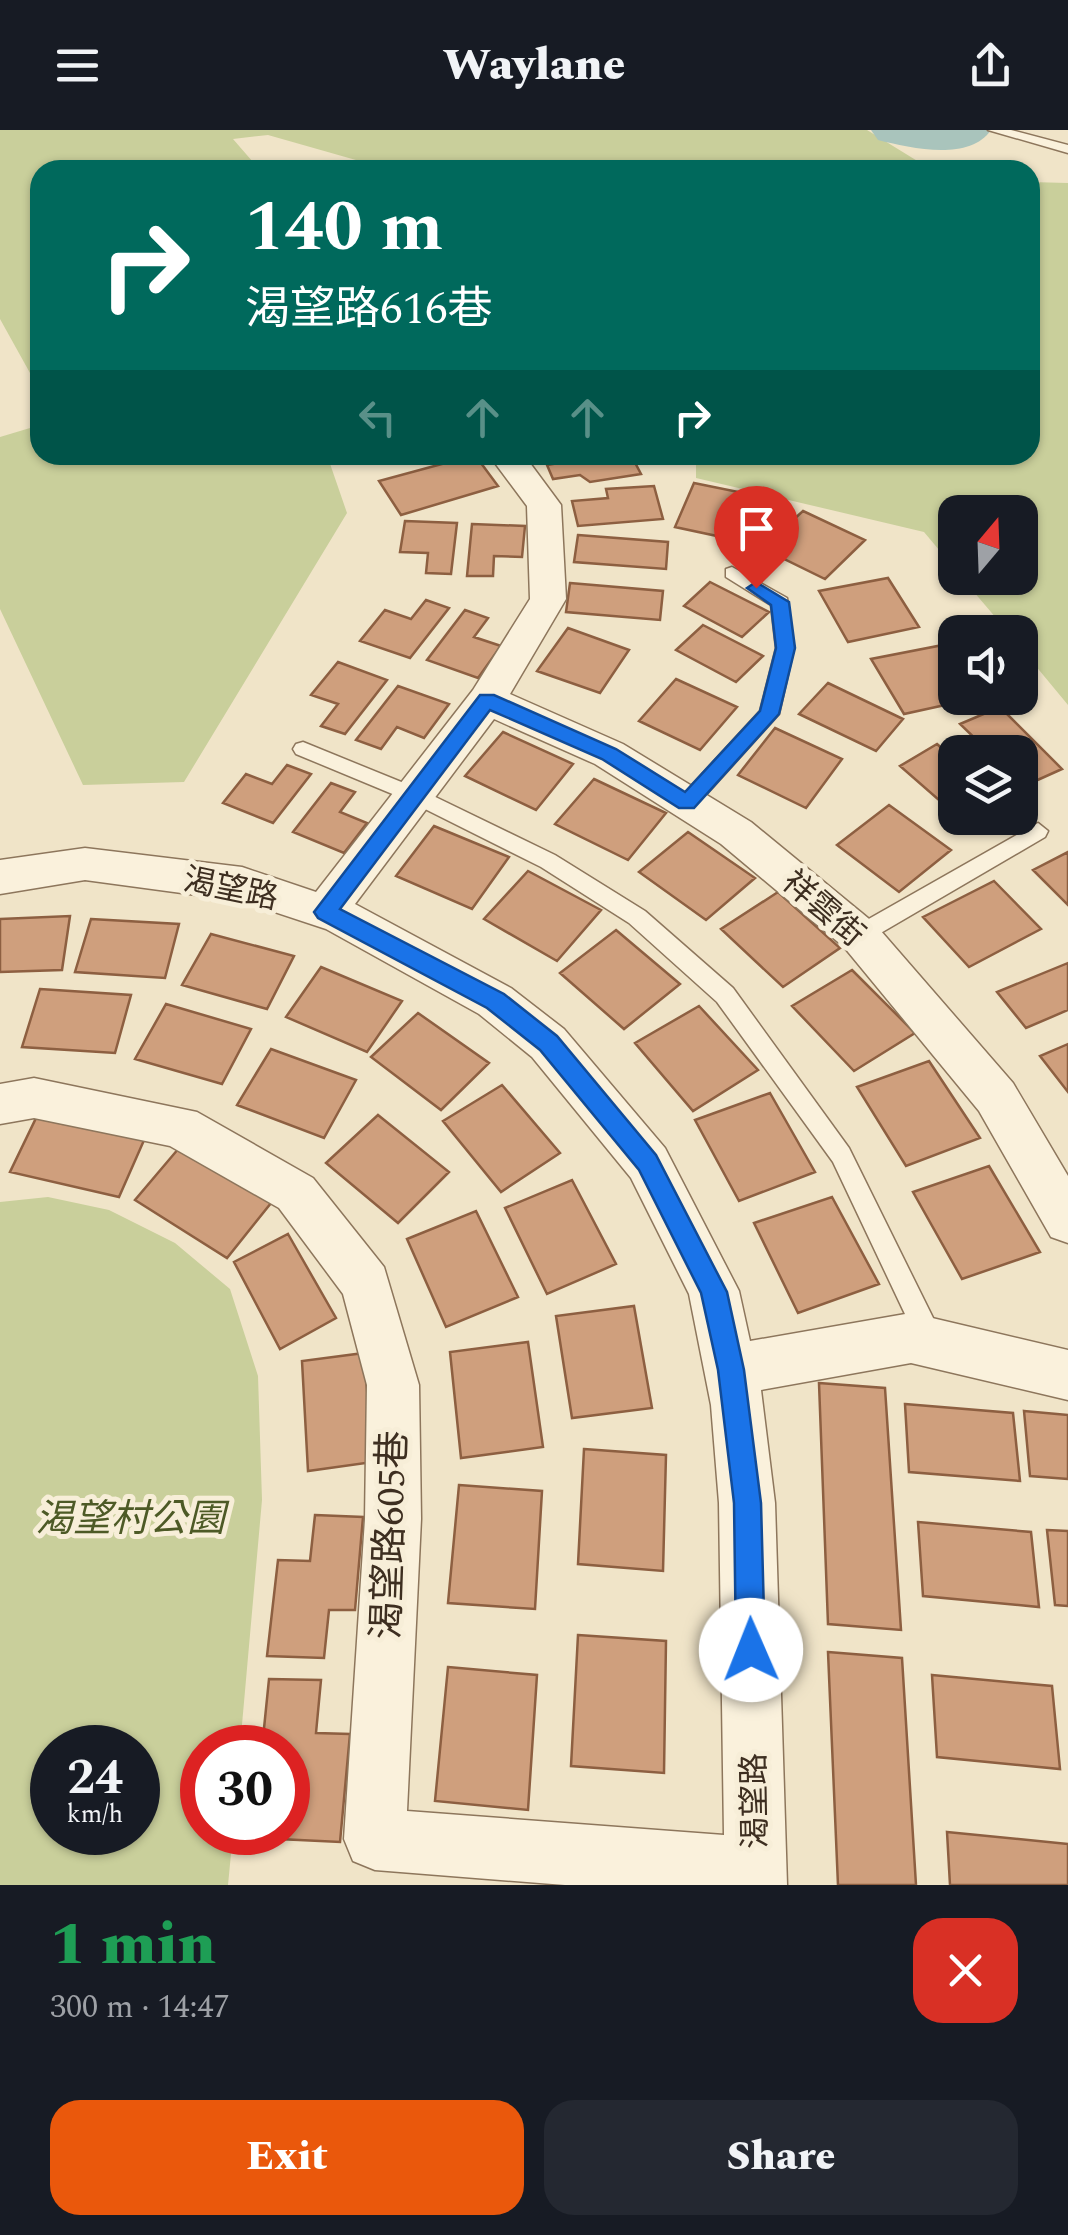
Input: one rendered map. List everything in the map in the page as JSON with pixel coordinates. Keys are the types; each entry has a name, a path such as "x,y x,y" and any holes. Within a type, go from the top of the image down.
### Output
{"street":[{"path":"325,912 487,700 548,599 544,505 514,465"},
{"name":"祥雲街","path":"487,700 609,754 736,833 859,934 996,1096 1068,1221"},
{"name":"渴望路","path":"0,877 84,864 242,884 325,912 496,1001 548,1043 648,1163 714,1292 731,1370 748,1503 756,1877"},
{"name":"渴望路605巷","path":"0,1104 34,1098 180,1127 296,1193 366,1284 393,1384 393,1519 375,1839 756,1877"},
{"path":"731,1370 911,1338 1068,1375"}],"lane":[{"path":"996,130 1068,150"},
{"path":"687,803 769,714 785,648 780,602 732,573"},
{"path":"303,749 414,796 548,861 637,917 726,995 841,1155 932,1343"},
{"path":"859,934 1031,835"}],"green space":[{"path":"0,130 867,130 916,160 356,160 268,135 233,139 251,160 30,160 30,373 0,319"},
{"path":"1040,182 1068,183 1068,705 1038,669 1038,615 994,615 976,595 1038,595 1038,495 938,495 938,549 924,532 696,478 696,465 1040,465"},
{"path":"30,428 30,465 330,465 347,513 184,782 83,785 0,609 0,437"},
{"name":"渴望村公園","path":"48,1197 109,1210 175,1243 230,1289 258,1376 262,1500 242,1725 180,1725 180,1855 231,1855 228,1885 0,1885 0,1202"}],"building":[{"path":"438,465 482,465 498,486 401,515 379,481"},
{"path":"547,465 636,465 641,474 590,482 580,475 553,479"},
{"path":"694,483 763,497 745,542 675,527"},
{"path":"654,486 663,519 578,526 572,501 608,498 606,489"},
{"path":"803,511 865,540 825,579 762,548"},
{"path":"405,521 457,523 451,574 426,573 428,553 400,552"},
{"path":"472,524 525,526 522,557 494,556 493,576 467,576"},
{"path":"578,535 668,542 666,569 574,562"},
{"path":"888,578 919,627 848,642 819,591"},
{"path":"710,582 769,612 742,637 684,606"},
{"path":"570,583 663,591 660,620 566,612"},
{"path":"426,600 449,608 410,658 360,641 385,610 411,619"},
{"path":"465,610 488,618 474,637 501,646 478,678 427,660"},
{"path":"703,625 763,656 736,682 676,650"},
{"path":"568,628 629,650 600,693 537,671"},
{"path":"938,646 938,707 904,714 871,659"},
{"path":"338,662 387,680 345,734 321,726 338,704 311,695"},
{"path":"676,679 737,707 700,750 639,721"},
{"path":"828,683 903,719 876,751 799,714"},
{"path":"398,686 449,704 424,738 397,727 381,749 356,740"},
{"path":"981,715 1008,715 1028,735 971,735 960,724"},
{"path":"775,728 842,759 806,808 738,775"},
{"path":"503,732 573,764 536,810 465,776"},
{"path":"937,744 938,799 900,766"},
{"path":"1038,745 1062,769 1038,780"},
{"path":"287,765 311,774 273,823 223,803 246,774 272,784"},
{"path":"594,779 666,813 628,860 555,824"},
{"path":"331,783 355,792 340,812 367,823 344,853 293,832"},
{"path":"889,805 951,850 899,892 837,845"},
{"path":"434,826 509,857 472,909 396,876"},
{"path":"688,832 755,878 706,920 639,872"},
{"path":"1068,852 1068,905 1033,870"},
{"path":"528,871 601,910 557,961 484,919"},
{"path":"994,881 1041,929 969,967 923,917"},
{"path":"778,892 840,948 783,987 721,929"},
{"path":"70,916 62,970 0,972 0,919"},
{"path":"91,919 179,924 165,978 75,972"},
{"path":"616,930 680,984 624,1029 560,973"},
{"path":"211,934 294,956 267,1009 182,985"},
{"path":"1068,963 1068,1010 1026,1028 997,992"},
{"path":"321,967 402,1001 367,1052 286,1017"},
{"path":"852,970 915,1033 854,1071 792,1006"},
{"path":"40,989 131,995 115,1053 22,1047"},
{"path":"166,1004 251,1029 222,1084 135,1059"},
{"path":"699,1006 758,1070 693,1111 635,1043"},
{"path":"418,1013 489,1063 441,1110 371,1057"},
{"path":"1068,1044 1068,1092 1040,1056"},
{"path":"271,1049 356,1080 324,1138 237,1105"},
{"path":"929,1061 980,1138 906,1166 857,1087"},
{"path":"502,1085 560,1153 501,1192 443,1121"},
{"path":"770,1093 815,1172 739,1201 695,1120"},
{"path":"38,1114 145,1138 119,1197 10,1172"},
{"path":"378,1115 449,1172 398,1223 326,1163"},
{"path":"179,1148 271,1203 227,1258 135,1200"},
{"path":"989,1166 1040,1252 962,1279 913,1192"},
{"path":"572,1180 616,1264 547,1294 505,1208"},
{"path":"832,1197 879,1284 798,1313 754,1223"},
{"path":"476,1211 518,1297 446,1327 407,1239"},
{"path":"288,1234 336,1318 280,1349 234,1262"},
{"path":"634,1306 652,1408 572,1418 556,1316"},
{"path":"528,1342 543,1447 461,1458 450,1352"},
{"path":"364,1353 373,1462 308,1471 302,1361"},
{"path":"819,1383 885,1388 901,1630 828,1624"},
{"path":"905,1404 1013,1413 1020,1481 909,1472"},
{"path":"1024,1411 1068,1415 1068,1479 1030,1476"},
{"path":"584,1449 666,1455 663,1571 578,1564"},
{"path":"459,1485 542,1491 535,1609 448,1603"},
{"path":"315,1515 363,1517 355,1610 329,1610 324,1658 267,1656 278,1560 310,1561"},
{"path":"918,1522 1031,1532 1039,1607 923,1596"},
{"path":"1047,1530 1068,1531 1068,1606 1055,1605"},
{"path":"578,1635 666,1641 664,1773 571,1766"},
{"path":"828,1652 902,1658 916,1885 838,1885"},
{"path":"448,1667 537,1675 528,1810 435,1801"},
{"path":"932,1675 1052,1686 1060,1769 937,1757"},
{"path":"269,1679 321,1680 316,1733 350,1734 340,1842 310,1841 310,1725 264,1725"},
{"path":"947,1832 1068,1844 1068,1885 950,1885"}],"waterway":[{"path":"894,130 950,136 968,130"}],"route":[{"path":"751,1650 748,1503 731,1370 714,1292 648,1163 548,1043 496,1001 325,912 487,700 609,754 687,803 769,714 785,648 780,602 756,588"}]}
